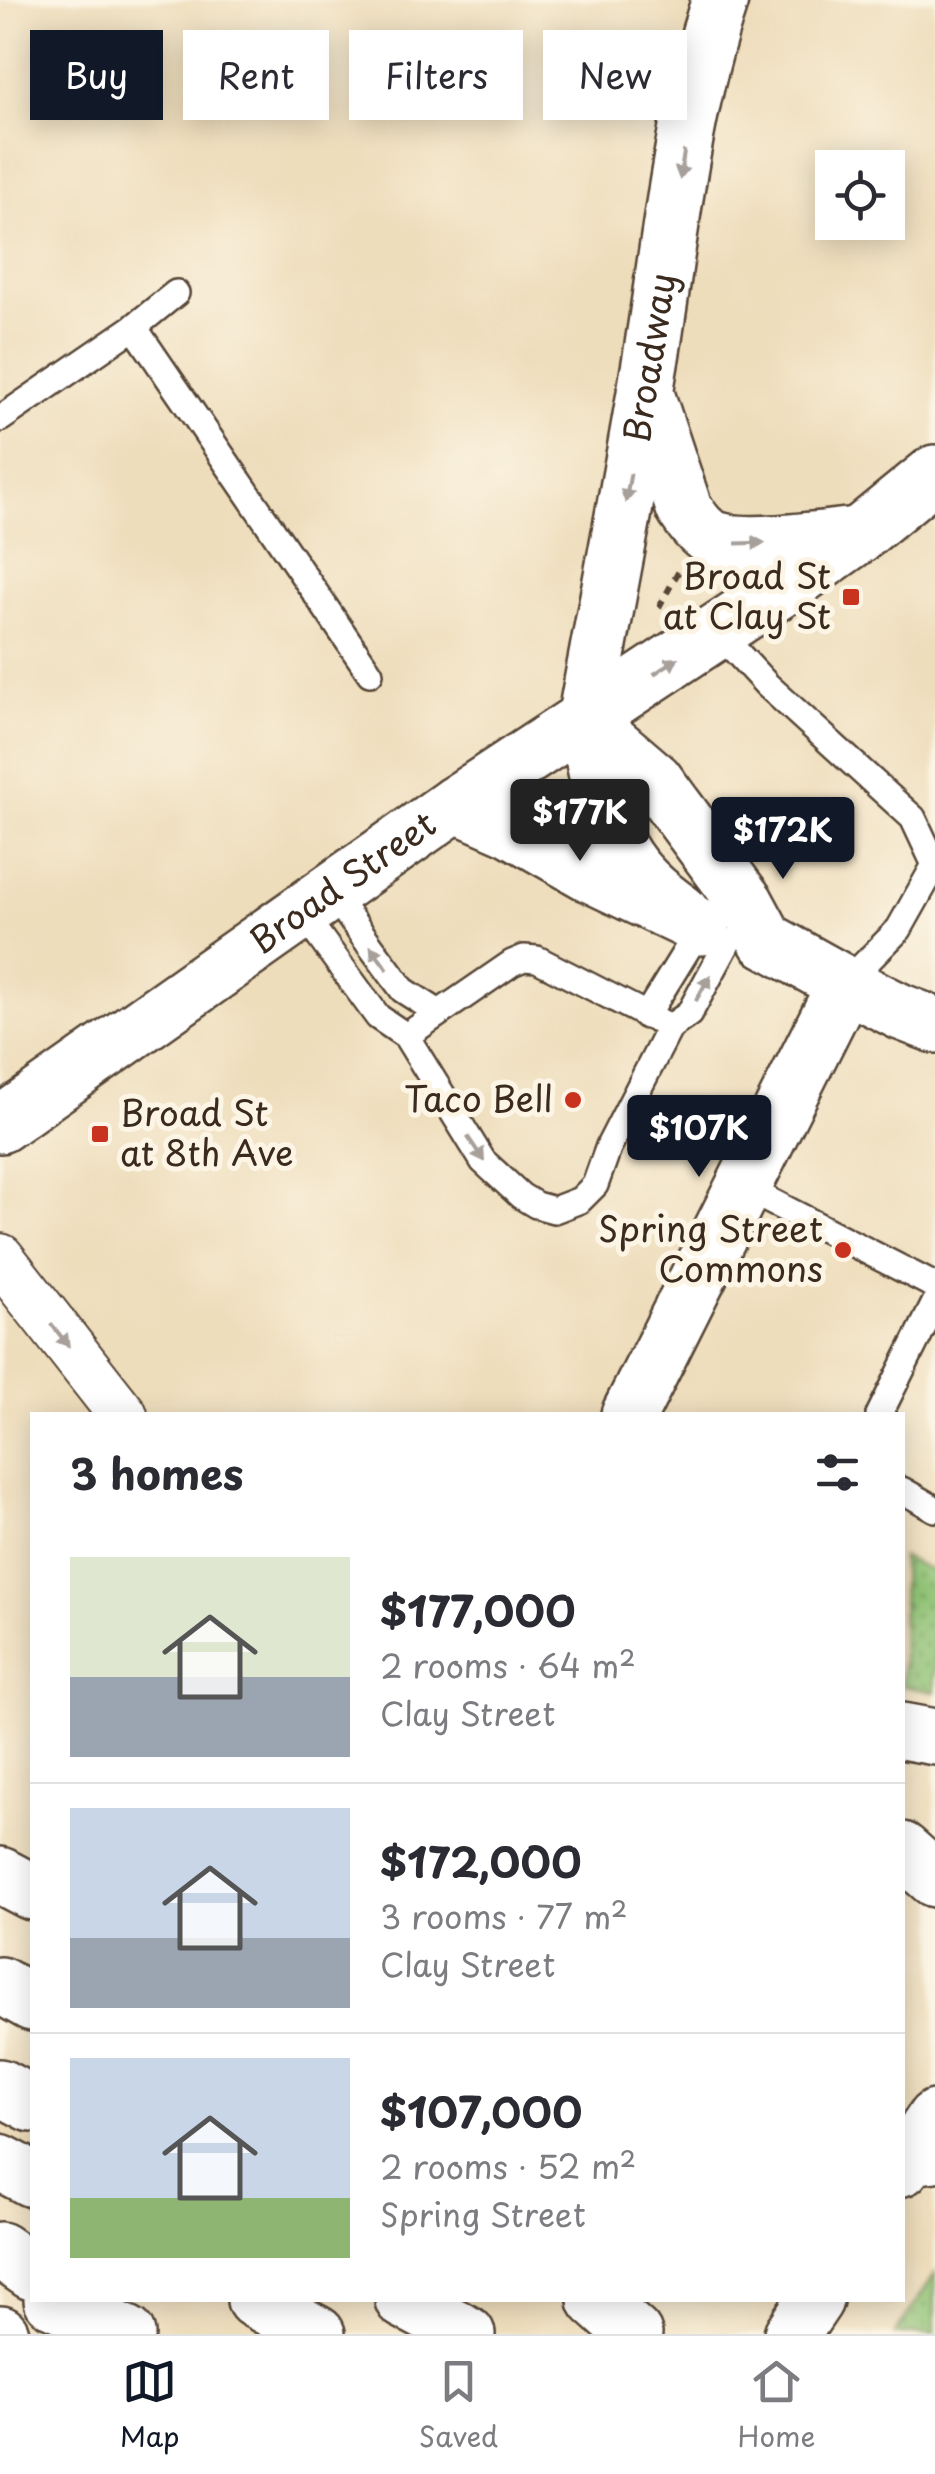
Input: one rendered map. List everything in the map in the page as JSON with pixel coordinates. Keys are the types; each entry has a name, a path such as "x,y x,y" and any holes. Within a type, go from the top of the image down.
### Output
{"main road":[{"name":"Broadway","path":"585,720 646,392 684,150 720,0"},
{"path":"646,392 684,508 705,534 732,544 859,535"},
{"name":"Broad Street","path":"0,1125 455,804 859,535 935,473"},
{"path":"585,720 655,780 746,903 732,936"},
{"path":"455,804 510,828 592,875 935,1025"},
{"path":"631,1412 846,984"},
{"path":"905,1732 935,1737"},
{"path":"905,1853 935,1879"},
{"path":"0,1875 30,1891"},
{"path":"0,1976 30,1967"},
{"path":"0,1985 30,2002"},
{"path":"0,2087 30,2103"},
{"path":"0,2162 30,2178"},
{"path":"0,2250 30,2271"},
{"path":"0,2277 30,2290"},
{"path":"57,2302 102,2319"},
{"path":"259,2302 318,2334"},
{"path":"407,2302 468,2334"},
{"path":"598,2302 634,2334"},
{"path":"792,2334 814,2302"}],"street":[{"path":"0,1258 121,1412"}],"lane":[{"path":"0,418 176,293"},
{"path":"134,326 370,674"},
{"path":"718,632 767,685 913,818 935,865 898,928 846,984"},
{"path":"316,902 378,1018 406,1036 483,1161 521,1196 554,1210 580,1200 595,1185 609,1146 670,1027 689,1014 732,936"},
{"path":"316,902 402,990 439,1013"},
{"path":"646,1016 732,936"},
{"path":"406,1036 524,958 537,959 670,1027"},
{"path":"744,1187 935,1286"},
{"path":"881,1412 935,1303"},
{"path":"905,1492 935,1509"}],"path":[{"path":"659,607 688,554"}],"green space":[{"path":"905,1558 935,1572 935,1692 905,1686"},
{"path":"935,2274 935,2334 895,2334"}],"place":[{"name":"Broad St at Clay St","path":"851,597"},
{"name":"Taco Bell","path":"573,1100"},
{"name":"Broad St at 8th Ave","path":"100,1134"},
{"name":"Spring Street Commons","path":"843,1250"}]}
